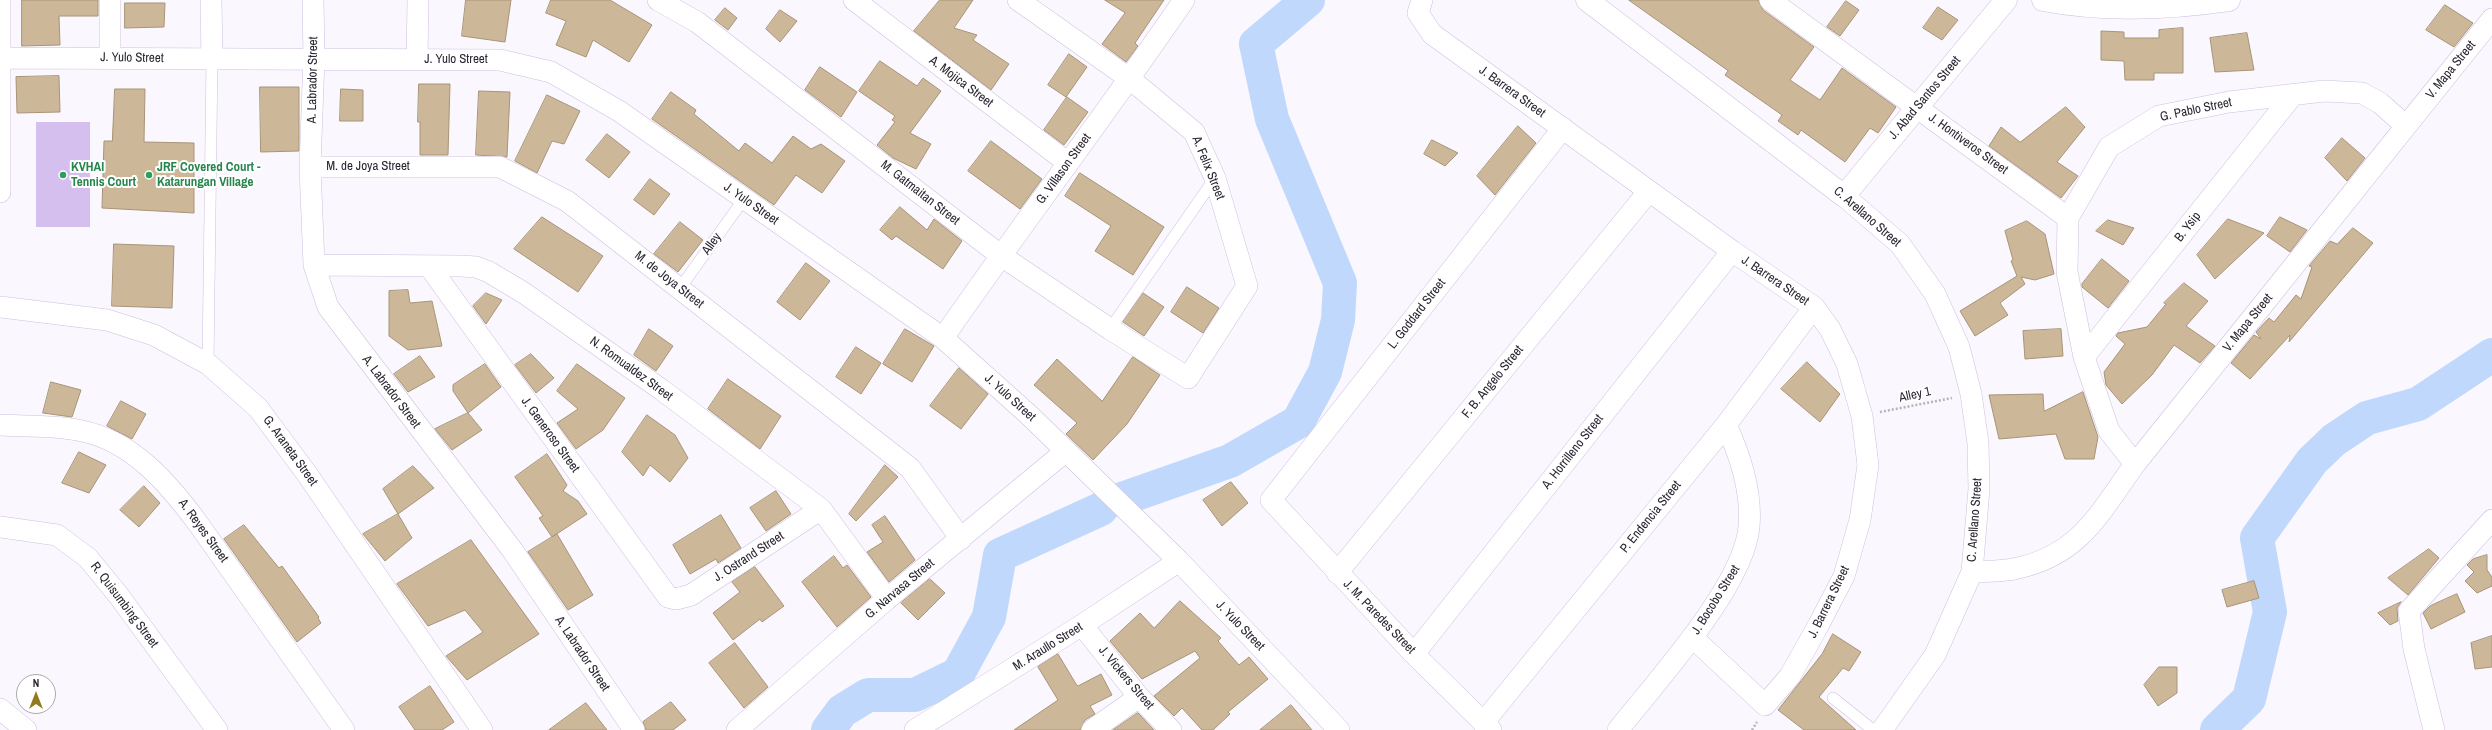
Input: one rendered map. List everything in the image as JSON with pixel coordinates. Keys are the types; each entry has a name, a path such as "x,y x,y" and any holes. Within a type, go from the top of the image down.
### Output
{"street":[{"path":"0,0 0,192"},
{"path":"110,0 110,58"},
{"path":"211,0 212,59"},
{"name":"A. Labrador Street","path":"313,0 314,58 310,167 314,265 328,307 339,324 512,551 634,730"},
{"path":"417,60 418,0"},
{"name":"M. Gatmaitan Street","path":"658,0 697,22 1000,255 1110,329 1188,378"},
{"name":"A. Mojica Street","path":"854,0 1068,163"},
{"name":"A. Felix Street","path":"1018,0 1130,79 1194,132 1215,178 1247,286 1188,378"},
{"name":"G. Villason Street","path":"943,338 1000,255 1130,79 1184,0"},
{"name":"J. Barrera Street","path":"1422,0 1418,13 1432,34 1732,251 1814,307 1830,329 1847,364 1862,416 1868,465 1860,520 1844,576 1790,676 1766,705 1692,637"},
{"name":"C. Arellano Street","path":"1587,0 1844,196 1900,244 1935,294 1959,347 1971,394 1978,443 1979,489 1972,572 1935,655 1882,730"},
{"name":"J. Hontiveros Street","path":"1770,0 2068,218"},
{"name":"J. Abad Santos Street","path":"1844,196 2006,0"},
{"path":"2043,0 2116,9 2175,7 2229,0"},
{"name":"V. Mapa Street","path":"1972,572 2016,569 2046,560 2068,549 2086,531 2135,464 2492,19"},
{"name":"J. Yulo Street","path":"0,58 314,58 500,60 551,72 619,111 943,338 1030,415 1179,562 1339,730"},
{"name":"G. Pablo Street","path":"2135,464 2110,431 2084,357 2067,272 2068,218 2109,147 2159,116 2229,102 2292,96 2324,91 2362,93 2380,103 2406,126"},
{"name":"B. Ysip","path":"2084,357 2292,96"},
{"name":"L. Goddard Street","path":"1271,500 1563,128"},
{"name":"M. de Joya Street","path":"310,167 500,168 567,201 910,468 961,539"},
{"name":"F. B. Angelo Street","path":"1337,573 1649,191"},
{"name":"A. Horrilleno Street","path":"1414,654 1732,251"},
{"name":"N. Romualdez Street","path":"314,265 476,267 489,272 524,293 662,390 821,509 887,599"},
{"name":"J. Generoso Street","path":"429,266 663,591 676,599"},
{"name":"G. Araneta Street","path":"0,306 107,320 154,335 208,364 258,408 307,474 482,730"},
{"name":"P. Endencia Street","path":"1487,726 1726,425 1814,307"},
{"name":"A. Reyes Street","path":"0,425 83,431 119,445 152,468 177,495 197,522 344,730"},
{"name":"J. Bocobo Street","path":"1618,730 1692,637 1738,567 1745,548 1749,528 1750,507 1740,454 1726,425"},
{"name":"G. Narvasa Street","path":"737,730 887,599 1066,451"},
{"name":"J. M. Paredes Street","path":"1271,500 1337,573 1414,654 1487,726"},
{"name":"J. Ostrand Street","path":"676,599 691,595 821,509"},
{"path":"2434,730 2414,649 2409,611 2492,520"},
{"name":"R. Quisumbing Street","path":"0,527 57,536 88,558 119,596 216,730"},
{"name":"M. Araullo Street","path":"915,730 1179,562"},
{"name":"J. Vickers Street","path":"1082,625 1139,697 1171,730"},
{"path":"1092,730 1139,697"},
{"path":"0,709 26,730"}],"lane":[{"path":"208,364 212,59"},
{"path":"1110,329 1215,178"},
{"name":"Alley","path":"680,288 744,199"},
{"path":"1833,698 1873,730"}],"path":[{"name":"Alley 1","path":"1862,416 1971,394"}],"shaded area":[{"name":"KVHAI Tennis Court","path":"36,122 90,122 90,227 36,227"}],"building":[{"path":"22,0 98,0 98,16 59,16 60,45 22,46"},
{"path":"466,0 511,0 505,42 462,36"},
{"path":"551,0 610,0 652,25 629,62 593,40 586,57 556,45 566,21 546,13"},
{"path":"940,0 973,0 954,28 977,35 973,40 1009,64 991,90 914,31"},
{"path":"1105,0 1164,0 1135,43 1138,46 1126,62 1102,44 1125,13"},
{"path":"1629,0 1758,0 1763,10 1814,47 1790,80 1820,100 1842,68 1896,107 1878,133 1870,128 1845,162 1801,130 1798,135 1778,121 1782,115 1725,75 1728,71"},
{"path":"1846,1 1859,10 1840,36 1827,27"},
{"path":"125,3 165,3 164,27 125,28"},
{"path":"2445,5 2473,23 2454,47 2426,30"},
{"path":"1938,7 1958,20 1942,40 1923,28"},
{"path":"725,8 737,18 728,30 715,20"},
{"path":"780,10 797,21 780,42 766,29"},
{"path":"2183,28 2183,73 2154,73 2154,80 2125,80 2124,61 2101,60 2101,31 2124,32 2124,38 2159,38 2159,30"},
{"path":"2247,33 2254,70 2215,72 2210,38"},
{"path":"1069,54 1087,67 1066,97 1048,85"},
{"path":"880,61 917,86 923,78 941,91 910,133 931,144 916,169 893,158 877,145 895,122 892,120 895,116 859,91"},
{"path":"820,67 857,92 841,117 805,90"},
{"path":"59,76 60,112 17,113 16,77"},
{"path":"419,84 450,84 448,155 420,155 420,122 418,122"},
{"path":"260,87 299,87 299,151 261,152"},
{"name":"JRF Covered Court - Katarungan Village","path":"115,89 145,89 144,142 194,143 194,213 102,208 104,141 112,141"},
{"path":"341,89 363,90 363,121 340,121"},
{"path":"479,91 510,92 507,157 476,155"},
{"path":"671,92 696,110 694,114 739,151 745,143 772,163 793,136 811,149 821,144 845,161 822,193 796,175 774,205 652,119"},
{"path":"547,95 580,111 564,144 552,141 537,173 515,161"},
{"path":"1067,97 1088,112 1064,145 1044,130"},
{"path":"2066,107 2085,127 2057,162 2078,176 2061,198 1989,146 2001,127 2020,142"},
{"path":"1518,126 1536,143 1495,195 1477,176"},
{"path":"607,134 630,152 609,178 586,160"},
{"path":"2342,138 2365,158 2347,181 2325,158"},
{"path":"1432,140 1458,153 1445,166 1424,154"},
{"path":"991,141 1042,179 1020,209 968,171"},
{"path":"1080,173 1164,227 1133,275 1095,251 1111,226 1065,196"},
{"path":"650,179 670,194 654,215 634,200"},
{"path":"900,207 927,230 934,219 962,241 943,269 896,236 892,240 880,230"},
{"path":"542,217 603,256 578,292 514,249"},
{"path":"2280,217 2307,230 2290,252 2267,236"},
{"path":"2228,219 2264,233 2215,279 2197,255"},
{"path":"2108,220 2134,228 2123,245 2096,231"},
{"path":"2027,221 2045,234 2054,274 2035,280 2021,277 2025,284 2000,303 2008,315 1975,336 1960,311 2017,276 2011,261 2013,260 2005,231"},
{"path":"680,222 703,240 678,272 654,254"},
{"path":"2353,228 2373,243 2289,342 2290,335 2250,379 2231,363 2254,335 2261,339 2256,332 2269,318 2274,322 2296,295 2301,299 2312,267 2309,266 2330,241 2337,244"},
{"path":"114,244 174,246 172,308 112,306"},
{"path":"2102,259 2129,281 2108,308 2082,287 2082,284"},
{"path":"806,263 830,281 800,320 777,302"},
{"path":"2184,283 2208,301 2186,326 2215,346 2200,363 2174,345 2152,375 2122,404 2106,385 2104,372 2125,344 2116,336 2118,333 2147,327 2166,304 2164,303"},
{"path":"1187,287 1219,308 1203,333 1171,312"},
{"path":"408,290 410,303 432,301 442,346 408,350 389,336 389,291"},
{"path":"486,293 502,300 486,324 473,306"},
{"path":"1143,293 1164,307 1144,336 1123,322"},
{"path":"649,329 673,346 656,371 634,355"},
{"path":"905,329 934,346 912,382 883,364"},
{"path":"2061,329 2063,356 2025,359 2023,331"},
{"path":"856,347 881,363 861,394 836,377"},
{"path":"531,354 554,378 536,393 515,365"},
{"path":"420,356 435,377 408,392 394,374"},
{"path":"1133,357 1160,375 1127,424 1093,460 1066,434 1077,423 1034,385 1057,359 1102,401"},
{"path":"1807,362 1840,394 1820,422 1781,389"},
{"path":"485,364 501,387 468,413 453,391 453,385"},
{"path":"577,364 625,398 603,430 576,449 557,423 578,409 557,391"},
{"path":"959,368 988,394 961,429 930,406"},
{"path":"728,379 781,416 760,449 708,409"},
{"path":"51,382 81,390 72,417 43,413"},
{"path":"2083,392 2098,437 2094,459 2065,459 2056,434 1999,439 1989,395 2043,394 2044,411"},
{"path":"121,401 146,414 132,439 107,426"},
{"path":"468,413 482,430 452,450 435,429"},
{"path":"647,415 675,435 688,458 670,482 650,465 643,476 622,452"},
{"path":"79,452 106,465 89,493 62,483"},
{"path":"547,454 567,485 563,491 578,501 587,514 552,537 539,518 543,516 515,477"},
{"path":"885,465 898,477 856,521 849,514"},
{"path":"413,466 434,488 398,514 383,489"},
{"path":"1231,482 1248,503 1222,526 1203,500"},
{"path":"144,486 160,503 139,527 120,510"},
{"path":"776,491 791,514 766,531 750,508"},
{"path":"398,514 412,538 385,561 363,534"},
{"path":"721,515 741,548 718,563 716,559 690,574 673,545"},
{"path":"885,516 915,560 889,582 867,552 883,542 872,525"},
{"path":"244,525 279,568 282,566 319,617 318,618 321,623 297,642 224,539"},
{"path":"557,534 593,595 568,610 528,552"},
{"path":"471,540 539,634 467,680 446,656 483,632 465,610 428,626 397,584"},
{"path":"2429,549 2439,558 2408,595 2388,578"},
{"path":"2487,555 2487,570 2492,577 2492,586 2477,593 2465,581 2474,572 2467,565 2473,559"},
{"path":"834,556 843,568 847,565 871,597 837,627 802,582"},
{"path":"755,567 784,606 762,622 760,619 733,640 713,613 740,592 732,582"},
{"path":"930,579 945,593 918,620 901,603"},
{"path":"2254,581 2259,598 2227,607 2222,590"},
{"path":"2457,594 2465,612 2431,629 2423,613 2430,606"},
{"path":"1180,601 1221,638 1218,641 1239,665 1249,657 1268,679 1228,712 1230,714 1213,730 1202,730 1182,708 1174,716 1154,696 1200,658 1195,651 1142,679 1110,641 1140,613 1154,628"},
{"path":"2401,602 2397,608 2398,621 2390,625 2378,613"},
{"path":"1833,634 1861,652 1849,671 1843,668 1819,697 1856,730 1804,730 1778,710 1822,654"},
{"path":"2492,636 2492,667 2475,669 2471,643"},
{"path":"735,643 768,687 744,708 709,663"},
{"path":"1058,654 1078,686 1101,674 1112,695 1090,706 1095,714 1085,720 1080,730 1014,730 1058,700 1038,667"},
{"path":"2159,667 2177,667 2177,693 2158,706 2144,685"},
{"path":"430,686 454,722 442,730 415,730 399,707"},
{"path":"671,702 686,720 673,730 646,730 643,722"},
{"path":"586,703 607,730 549,730"},
{"path":"1291,705 1312,730 1260,730"},
{"path":"1138,713 1154,730 1113,730"}],"waterway":[{"path":"1119,500 1230,461 1298,422 1325,372 1338,320 1340,283 1272,119 1256,44 1308,0"},
{"path":"2217,730 2249,699 2270,612 2257,538 2312,461 2334,440 2367,418 2418,404 2492,355"},
{"path":"828,730 842,711 868,695 915,695 958,674 989,617 1000,555 1101,509"}],"place":[{"name":"KVHAI Tennis Court","path":"63,175"},
{"name":"JRF Covered Court - Katarungan Village","path":"149,175"}]}
